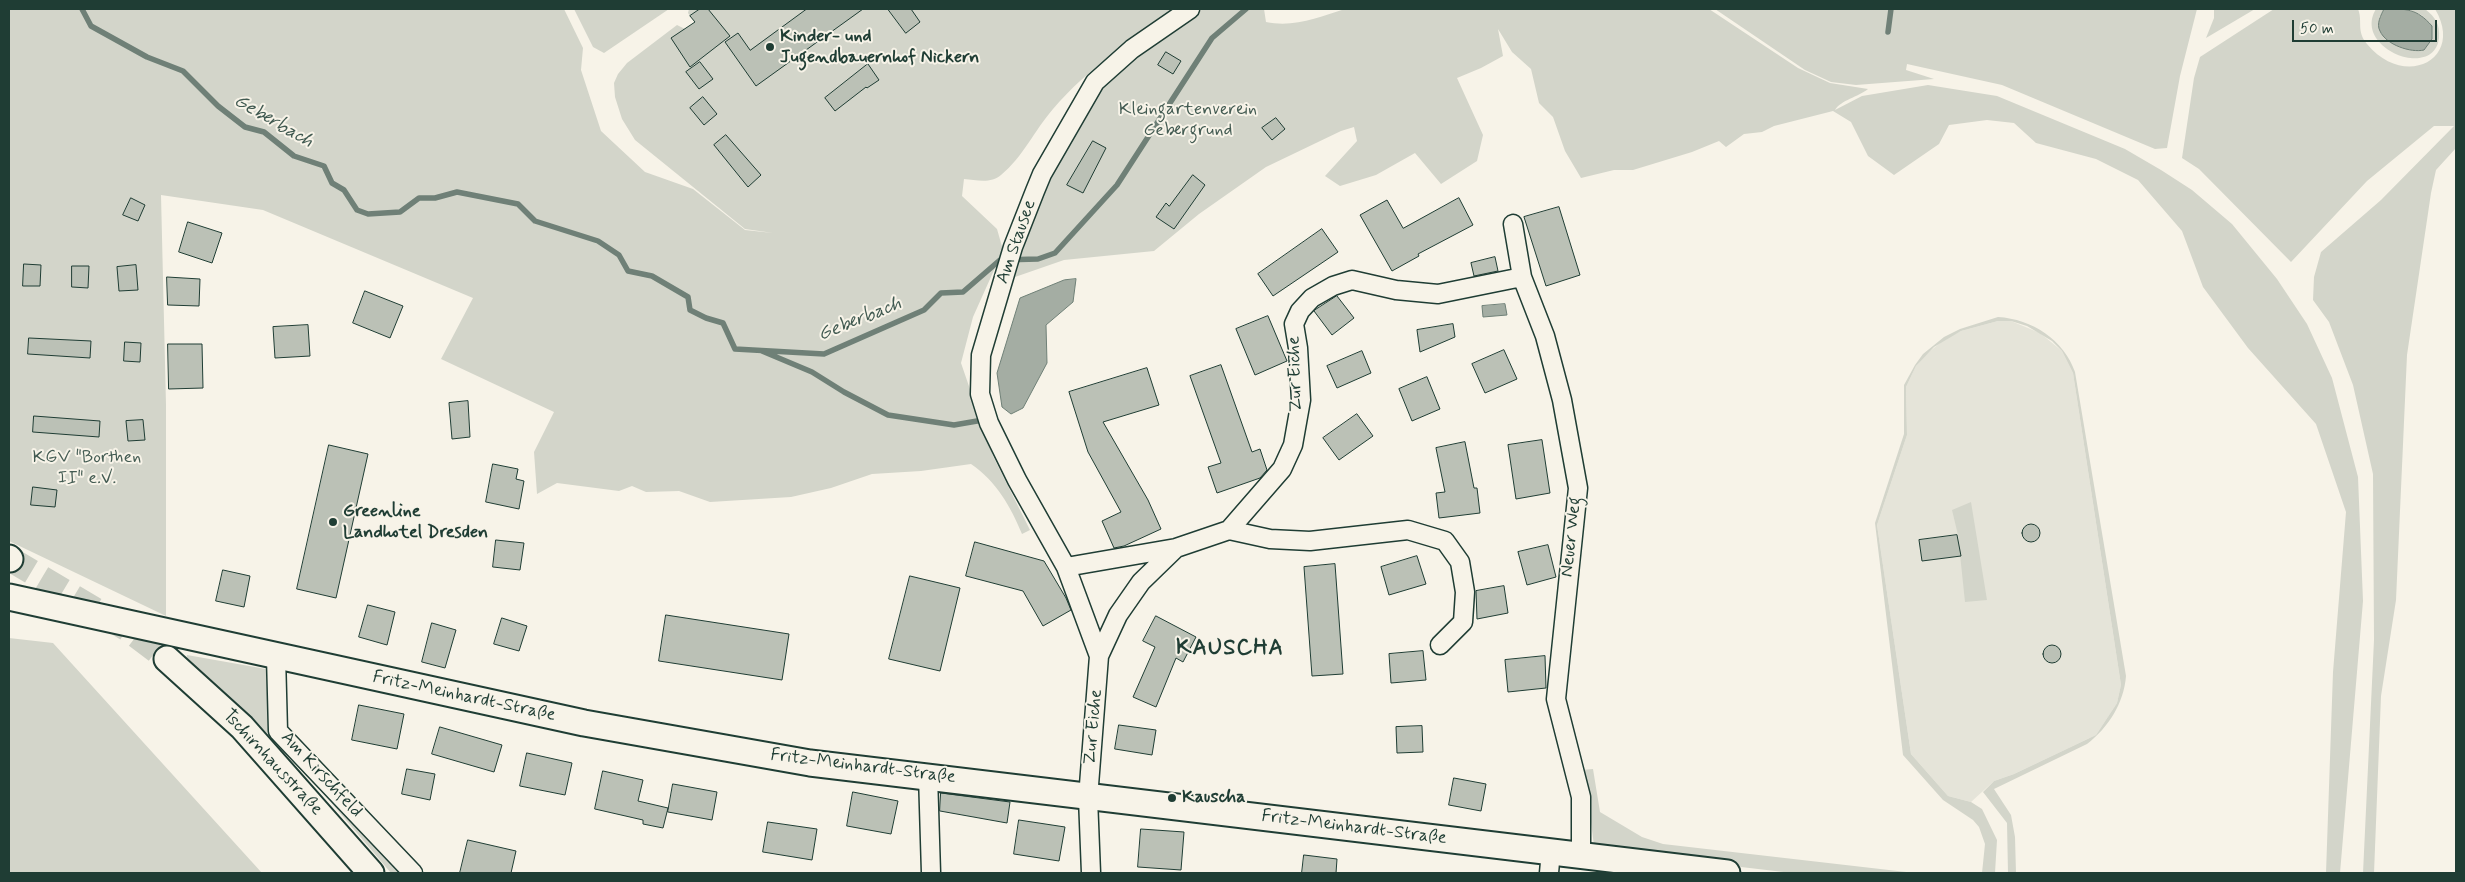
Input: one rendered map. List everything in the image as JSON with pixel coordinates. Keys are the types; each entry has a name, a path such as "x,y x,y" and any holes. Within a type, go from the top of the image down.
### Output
{"street":[{"name":"Am Stausee","path":"1042,521 1017,480 986,416 980,394 981,355 1013,247 1042,174 1095,82 1132,49 1190,9"},
{"name":"Neuer Weg","path":"1514,224 1522,277 1544,336 1562,400 1578,488 1556,699 1581,797 1581,855"},
{"name":"Zur Eiche","path":"1066,567 1176,548 1229,530 1282,469 1293,446 1301,400 1298,348 1294,324 1300,310 1312,298 1333,286 1352,280 1396,290 1438,294 1522,277"},
{"name":"Zur Eiche","path":"1042,521 1066,567 1099,656"},
{"path":"1229,530 1270,539 1310,541 1408,530 1445,541 1460,562 1465,592 1463,622 1440,645"},
{"name":"Zur Eiche","path":"1091,873 1088,798 1099,656 1118,615 1141,582 1176,548"},
{"name":"Fritz-Meinhardt-Straße","path":"9,597 584,723 810,763 928,775 1550,862 1581,855 1727,873"},
{"name":"Am Kirschfeld","path":"276,656 278,731 413,873"},
{"name":"Tschirnhausstraße","path":"167,659 242,727 371,873"},
{"path":"928,775 931,873"}],"shaded area":[{"path":"2384,9 2411,11 2421,16 2432,26 2432,39 2424,50 2419,51 2399,47 2383,36 2380,31 2379,20"},
{"path":"1076,279 1073,302 1046,325 1047,363 1023,408 1011,414 1002,407 997,373 1020,298 1064,280"},
{"path":"1505,304 1507,315 1483,317 1482,306"},
{"path":"1998,321 2011,321 2040,333 2062,351 2073,373 2121,685 2117,703 2096,735 2014,774 1994,781 1971,802 1948,796 1911,754 1877,525 1907,435 1906,387 1916,366 1924,356 1945,339 1961,331"}],"green space":[{"name":"KGV \"Borthen II\" e.V.","path":"9,9 564,9 583,48 581,70 601,131 645,172 693,189 745,230 773,233 745,229 635,140 622,119 615,97 614,83 618,74 627,63 677,25 707,40 688,13 689,9 1177,9 1112,55 1081,80 1046,117 1016,160 1001,175 993,180 978,181 964,179 962,196 997,229 1003,250 973,317 961,363 993,456 1030,530 1022,534 1002,495 988,478 971,464 921,471 872,474 831,488 791,497 710,502 679,491 646,492 632,486 619,491 557,483 537,494 534,452 554,412 441,359 473,298 263,210 161,195 166,405 166,616 9,541"},
{"path":"574,9 669,9 604,53 593,47"},
{"name":"Kleingartenverein Gebergrund","path":"1203,9 1264,9 1266,22 1286,24 1306,21 1345,9 1709,9 1798,68 1830,83 1868,89 1841,104 1835,110 1862,96 1928,85 1997,96 2125,149 2192,190 2232,224 2277,279 2307,324 2332,378 2358,477 2363,601 2340,873 2326,873 2333,672 2346,512 2316,424 2248,348 2203,287 2182,231 2138,180 2096,159 2036,143 2014,123 1987,120 1949,125 1939,144 1894,175 1868,156 1851,122 1833,111 1774,126 1762,132 1744,134 1726,147 1719,141 1692,152 1633,170 1614,170 1581,178 1565,151 1553,117 1539,103 1531,69 1512,52 1498,29 1503,56 1457,78 1483,135 1477,161 1441,184 1415,153 1376,175 1340,186 1325,176 1357,141 1354,127 1341,131 1266,167 1199,214 1154,251 1064,260 1015,277 1031,224 1063,152 1102,84 1136,55"},
{"path":"1715,9 2197,9 2180,76 2167,148 2155,149 2002,85 1907,64 1906,70 1934,79 1856,85 1831,82 1805,70"},
{"path":"2214,9 2255,9 2206,38 2214,18"},
{"path":"2274,9 2358,9 2362,35 2367,44 2382,58 2398,65 2413,66 2426,62 2437,54 2442,42 2442,27 2435,9 2456,9 2456,148 2436,170 2407,355 2396,600 2381,696 2374,873 2363,873 2374,640 2373,474 2353,385 2329,322 2313,300 2314,277 2321,252 2381,200 2454,126 2434,126 2367,181 2291,262 2199,169 2182,158 2194,78 2200,57"},
{"path":"2376,9 2384,9 2379,18 2423,16 2409,9 2425,9 2435,18 2439,29 2439,38 2434,51 2424,57 2411,58 2397,54 2384,47 2375,36 2372,23"},
{"path":"1998,317 2023,322 2045,333 2063,350 2075,372 2126,676 2122,696 2114,714 2095,738 2087,744 1994,789 2011,815 2015,837 2016,873 2008,873 2007,823 1983,792 1994,781 2014,774 2096,735 2117,703 2121,685 2073,373 2062,351 2052,341 2027,326 2011,321 1998,321 1961,331 1934,347 1916,366 1906,387 1907,435 1877,525 1911,754 1948,796 1971,802 1982,809 1997,840 1995,873 1982,873 1985,844 1979,827 1973,820 1943,800 1903,755 1875,523 1904,434 1904,385 1915,365 1923,354 1944,337 1960,329"},
{"path":"1971,502 1987,600 1965,602 1958,535 1952,510"},
{"path":"9,638 53,643 262,873 9,873"},
{"path":"187,655 266,669 269,715 279,738 403,873 391,873 305,772 245,711 186,660"},
{"path":"1593,769 1600,812 1642,837 1663,844 1915,873 1792,873 1605,851 1594,846 1587,790 1581,770"}],"building":[{"path":"700,9 708,9 730,36 690,67 671,38 695,22 690,16"},
{"path":"807,9 863,9 756,86 725,42 738,33 750,50"},
{"path":"888,9 911,9 920,22 906,33"},
{"path":"1166,52 1181,61 1173,74 1158,65"},
{"path":"700,62 713,79 699,89 686,72"},
{"path":"868,64 879,80 866,87 835,111 825,98"},
{"path":"703,97 717,114 704,125 690,108"},
{"path":"1276,118 1285,129 1272,140 1262,128"},
{"path":"726,135 761,175 748,187 714,145"},
{"path":"1093,141 1106,148 1083,193 1067,185"},
{"path":"1193,175 1205,185 1174,229 1156,217 1166,203 1169,206"},
{"path":"131,198 145,205 138,221 123,215"},
{"path":"1459,198 1473,225 1418,254 1419,256 1392,271 1360,215 1387,200 1403,228"},
{"path":"1559,207 1580,275 1546,286 1524,217"},
{"path":"188,222 222,233 212,263 179,252"},
{"path":"1322,229 1338,252 1273,296 1258,274"},
{"path":"1495,257 1498,271 1474,276 1471,263"},
{"path":"24,264 41,265 40,286 23,286"},
{"path":"136,265 138,290 119,291 117,267"},
{"path":"72,266 89,266 88,288 72,287"},
{"path":"167,277 200,279 199,306 168,305"},
{"path":"365,291 403,306 390,338 353,323"},
{"path":"1337,296 1354,318 1332,335 1314,311"},
{"path":"1268,316 1287,361 1255,375 1236,329"},
{"path":"1453,324 1455,337 1420,352 1417,330"},
{"path":"308,325 310,356 275,358 273,327"},
{"path":"29,338 91,341 90,358 28,354"},
{"path":"125,342 141,343 140,362 124,361"},
{"path":"168,344 202,344 203,388 169,389"},
{"path":"1504,350 1517,379 1485,393 1472,364"},
{"path":"1362,351 1371,373 1337,388 1327,366"},
{"path":"1221,365 1252,452 1260,449 1267,470 1260,478 1217,493 1208,467 1221,463 1190,376"},
{"path":"1147,368 1159,405 1103,422 1148,500 1161,529 1124,546 1114,548 1102,521 1121,512 1088,452 1069,392"},
{"path":"1427,377 1440,409 1412,421 1399,389"},
{"path":"468,401 470,437 452,439 449,403"},
{"path":"1357,414 1373,436 1339,460 1323,438"},
{"path":"34,416 100,421 99,437 33,432"},
{"path":"143,420 145,440 128,441 126,421"},
{"path":"1542,440 1550,493 1516,499 1508,445"},
{"path":"1465,442 1474,488 1477,488 1480,513 1439,518 1436,493 1445,492 1436,448"},
{"name":"Greenline Landhotel Dresden","path":"329,445 368,454 336,598 297,589"},
{"path":"493,464 518,469 516,479 524,481 519,509 486,502"},
{"path":"33,487 57,490 55,507 31,505"},
{"path":"2031,524 2037,527 2040,533 2037,539 2031,542 2025,539 2022,533 2025,527"},
{"path":"1957,535 1961,556 1922,561 1919,540"},
{"path":"496,540 524,543 520,570 493,567"},
{"path":"975,542 1044,561 1071,610 1043,626 1023,591 966,576"},
{"path":"1548,545 1556,577 1527,585 1518,552"},
{"path":"1417,556 1426,584 1389,595 1381,567"},
{"path":"1335,564 1343,674 1312,676 1304,567"},
{"path":"223,570 250,576 244,607 216,601"},
{"path":"910,576 960,588 940,671 889,659"},
{"path":"1504,586 1508,613 1477,619 1476,591"},
{"path":"368,605 395,612 387,645 359,637"},
{"path":"666,615 789,634 782,680 659,661"},
{"path":"1156,616 1196,637 1183,662 1176,658 1156,707 1133,697 1155,647 1143,641"},
{"path":"502,618 527,626 519,651 494,644"},
{"path":"432,623 456,630 445,668 422,662"},
{"path":"2052,645 2058,648 2061,654 2058,660 2052,663 2046,660 2043,654 2046,648"},
{"path":"1423,651 1426,680 1391,683 1389,654"},
{"path":"1545,656 1546,688 1508,692 1505,660"},
{"path":"359,705 404,714 397,749 352,740"},
{"path":"1119,725 1156,730 1152,755 1115,749"},
{"path":"1422,726 1423,752 1397,753 1396,727"},
{"path":"440,727 502,745 494,772 432,754"},
{"path":"527,753 572,763 565,795 520,786"},
{"path":"407,769 435,774 430,800 402,794"},
{"path":"603,771 643,780 638,801 668,808 663,828 643,824 643,820 595,809"},
{"path":"1454,778 1486,784 1481,811 1449,805"},
{"path":"673,784 717,792 712,820 668,812"},
{"path":"853,792 898,801 891,834 847,826"},
{"path":"941,793 1010,802 1007,823 940,811"},
{"path":"1019,820 1065,827 1059,861 1014,854"},
{"path":"768,822 817,829 812,860 763,852"},
{"path":"1141,829 1184,832 1181,870 1138,867"},
{"path":"468,840 516,851 511,873 460,873"},
{"path":"1304,855 1337,859 1336,873 1302,873"}],"waterway":[{"name":"Geberbach","path":"82,9 91,26 147,57 183,71 218,106 245,127 264,132 294,156 324,166 332,183 344,190 357,210 368,214 400,212 419,198 435,198 457,192 518,204 535,221 598,241 619,255 628,271 652,276 688,297 690,310 706,318 723,323 735,349 824,354 924,310 941,293 963,292 1000,260 1038,259 1055,253 1117,185 1212,38 1246,9"},
{"path":"1888,32 1891,9"},
{"path":"762,351 812,372 844,392 888,415 954,425 983,420"}],"tunnel":[{"path":"10,559 129,630 167,659"}],"place":[{"name":"Kinder- und Jugendbauernhof Nickern","path":"770,47"},
{"name":"Greenline Landhotel Dresden","path":"333,522"},
{"name":"Kauscha","path":"1172,798"}],"district":[{"name":"KAUSCHA","path":"1230,649"}]}
